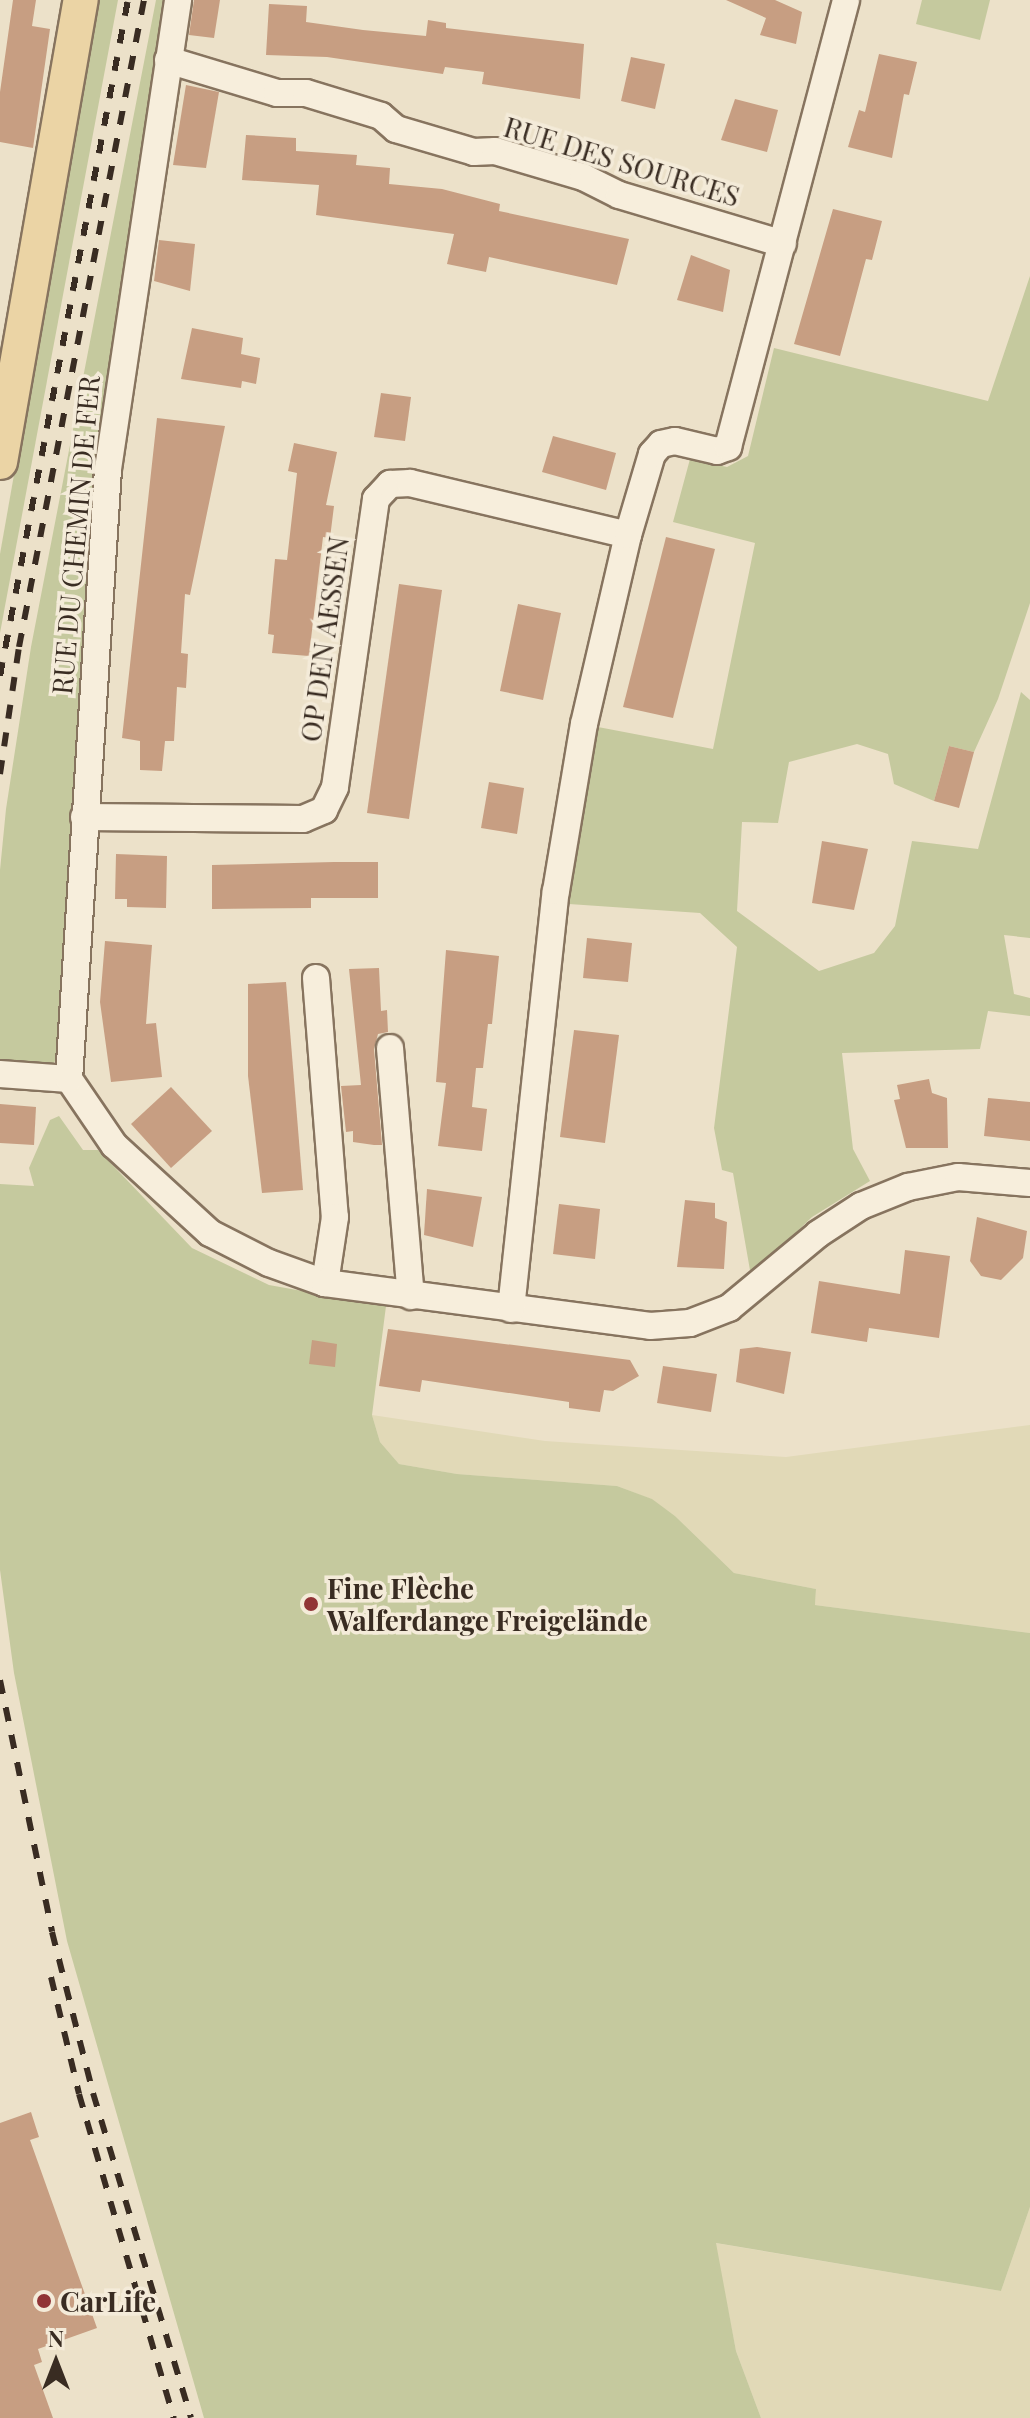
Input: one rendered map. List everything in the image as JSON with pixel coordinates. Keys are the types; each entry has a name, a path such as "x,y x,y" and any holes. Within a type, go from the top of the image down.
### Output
{"main road":[{"path":"0,462 81,0"}],"street":[{"name":"RUE DU CHEMIN DE FER","path":"69,1079 108,469 178,0"},
{"path":"511,1309 556,891 584,724 628,535 652,454 661,444 675,441 717,451 728,447 846,0"},
{"name":"RUE DES SOURCES","path":"168,60 277,93 306,93 381,116 396,129 474,152 495,151 583,177 619,195 783,244"},
{"name":"OP DEN AESSEN","path":"84,817 303,819 324,810 335,787 376,499 390,484 410,483 628,535"},
{"path":"316,978 335,1217 325,1283"},
{"path":"390,1048 411,1296"},
{"path":"0,1074 69,1079 114,1145 210,1233 269,1263 325,1283 650,1326 690,1323 729,1308 861,1206 908,1187 958,1177 1030,1183"}],"shaded area":[{"path":"372,1415 545,1441 786,1457 1030,1425 1030,1633 815,1605 816,1589 734,1573 675,1516 651,1499 617,1486 457,1474 399,1464 380,1442"},
{"path":"1030,2207 1030,2418 761,2418 736,2351 715,2243 1001,2291"}],"green space":[{"path":"98,0 118,0 0,633 0,554"},
{"path":"156,0 166,0 98,468 83,650 62,1052 52,1065 0,1063 0,870 6,809 31,647"},
{"path":"922,0 990,0 980,40 916,24"},
{"path":"1030,276 1030,603 998,699 974,752 949,746 934,801 894,784 888,754 857,744 789,762 778,823 742,822 737,911 819,971 874,953 895,926 912,841 978,849 1021,692 1030,700 1030,938 1004,935 1014,994 1030,998 1030,1016 988,1011 980,1049 842,1053 853,1149 870,1181 812,1217 751,1276 733,1173 722,1170 714,1128 737,947 700,913 569,904 598,727 713,749 755,543 673,522 690,459 727,467 748,456 774,348 988,401"},
{"path":"59,1116 83,1150 98,1150 192,1248 269,1285 386,1306 372,1415 380,1442 399,1464 457,1474 617,1486 652,1499 675,1516 734,1573 816,1589 815,1605 1030,1633 1030,2207 1001,2291 716,2243 736,2351 761,2418 204,2418 67,1941 14,1673 0,1570 0,1184 34,1186 29,1168 50,1120"}],"building":[{"path":"13,0 36,0 32,26 50,29 33,148 0,142 0,92"},
{"path":"194,0 220,0 214,38 189,35"},
{"path":"726,0 775,0 802,12 796,44 760,35 766,18"},
{"path":"269,4 307,6 306,22 363,30 426,36 428,20 446,23 446,28 584,44 580,99 482,84 484,72 445,67 443,74 327,57 266,55"},
{"path":"879,54 917,62 909,95 904,94 892,158 848,147 859,110 865,112"},
{"path":"631,57 665,64 655,109 621,101"},
{"path":"186,85 219,92 206,168 173,165"},
{"path":"735,99 778,110 767,152 721,140"},
{"path":"246,135 296,138 296,151 357,155 356,165 390,168 389,184 442,189 500,204 499,211 629,239 617,285 489,257 486,272 447,264 454,234 316,215 319,185 242,180"},
{"path":"833,209 882,221 872,260 866,259 840,356 794,344"},
{"path":"159,240 195,244 190,291 154,281"},
{"path":"691,255 730,270 723,312 677,300"},
{"path":"192,328 243,338 241,354 260,358 256,384 242,381 241,388 181,379"},
{"path":"381,393 411,397 405,441 374,437"},
{"path":"157,418 225,426 190,595 185,594 181,653 188,654 186,688 177,687 174,741 165,741 162,771 140,770 140,741 122,738"},
{"path":"553,436 616,453 606,490 542,472"},
{"path":"294,443 337,452 326,505 334,506 330,538 323,537 309,656 272,653 274,635 268,634 275,559 287,560 297,473 288,471"},
{"path":"666,537 715,549 673,718 623,707"},
{"path":"399,584 442,590 409,819 367,813"},
{"path":"518,604 561,613 543,700 500,691"},
{"path":"949,746 974,752 959,808 934,801"},
{"path":"489,782 524,788 517,834 481,828"},
{"path":"822,841 868,849 854,910 812,903"},
{"path":"116,854 167,856 166,908 127,907 127,899 115,899"},
{"path":"378,862 378,898 311,898 311,908 212,909 212,865"},
{"path":"587,938 632,943 628,982 583,978"},
{"path":"105,941 152,945 146,1024 156,1023 162,1077 111,1082 100,1002"},
{"path":"446,950 499,956 492,1024 488,1024 483,1068 476,1068 472,1107 487,1109 482,1151 438,1146 446,1083 436,1082"},
{"path":"379,968 381,1011 387,1010 388,1032 378,1034 374,1049 382,1145 374,1145 353,1142 353,1131 346,1132 341,1086 361,1085 349,969"},
{"path":"286,982 303,1190 262,1193 248,1076 248,984"},
{"path":"574,1030 619,1035 605,1143 560,1137"},
{"path":"929,1079 932,1093 947,1098 948,1148 906,1148 894,1100 900,1099 897,1085"},
{"path":"171,1087 212,1131 171,1168 131,1124"},
{"path":"988,1098 1030,1102 1030,1141 984,1136"},
{"path":"0,1104 36,1107 34,1145 0,1143"},
{"path":"427,1189 482,1197 473,1247 424,1235"},
{"path":"685,1200 715,1203 715,1218 727,1222 724,1269 677,1267"},
{"path":"559,1204 600,1209 595,1259 553,1254"},
{"path":"977,1217 1027,1231 1023,1258 1001,1280 981,1276 970,1261"},
{"path":"905,1250 950,1256 939,1338 869,1328 867,1342 811,1333 819,1281 900,1294"},
{"path":"388,1329 630,1360 639,1376 613,1391 604,1390 600,1412 569,1408 569,1402 422,1380 420,1392 379,1386"},
{"path":"312,1340 337,1344 335,1367 309,1364"},
{"path":"757,1347 791,1352 784,1394 736,1382 740,1349"},
{"path":"663,1366 717,1374 711,1412 657,1403"},
{"path":"31,2112 39,2137 30,2140 97,2328 38,2349 42,2362 34,2365 53,2418 0,2418 0,2123"}],"railway":[{"path":"0,676 128,0"},
{"path":"0,774 19,647 144,0"},
{"path":"0,1680 52,1932 93,2093 191,2418"},
{"path":"51,1977 79,2094 174,2418"}],"place":[{"name":"Fine Flèche Walferdange Freigelände","path":"311,1604"},
{"name":"CarLife","path":"44,2301"}]}
